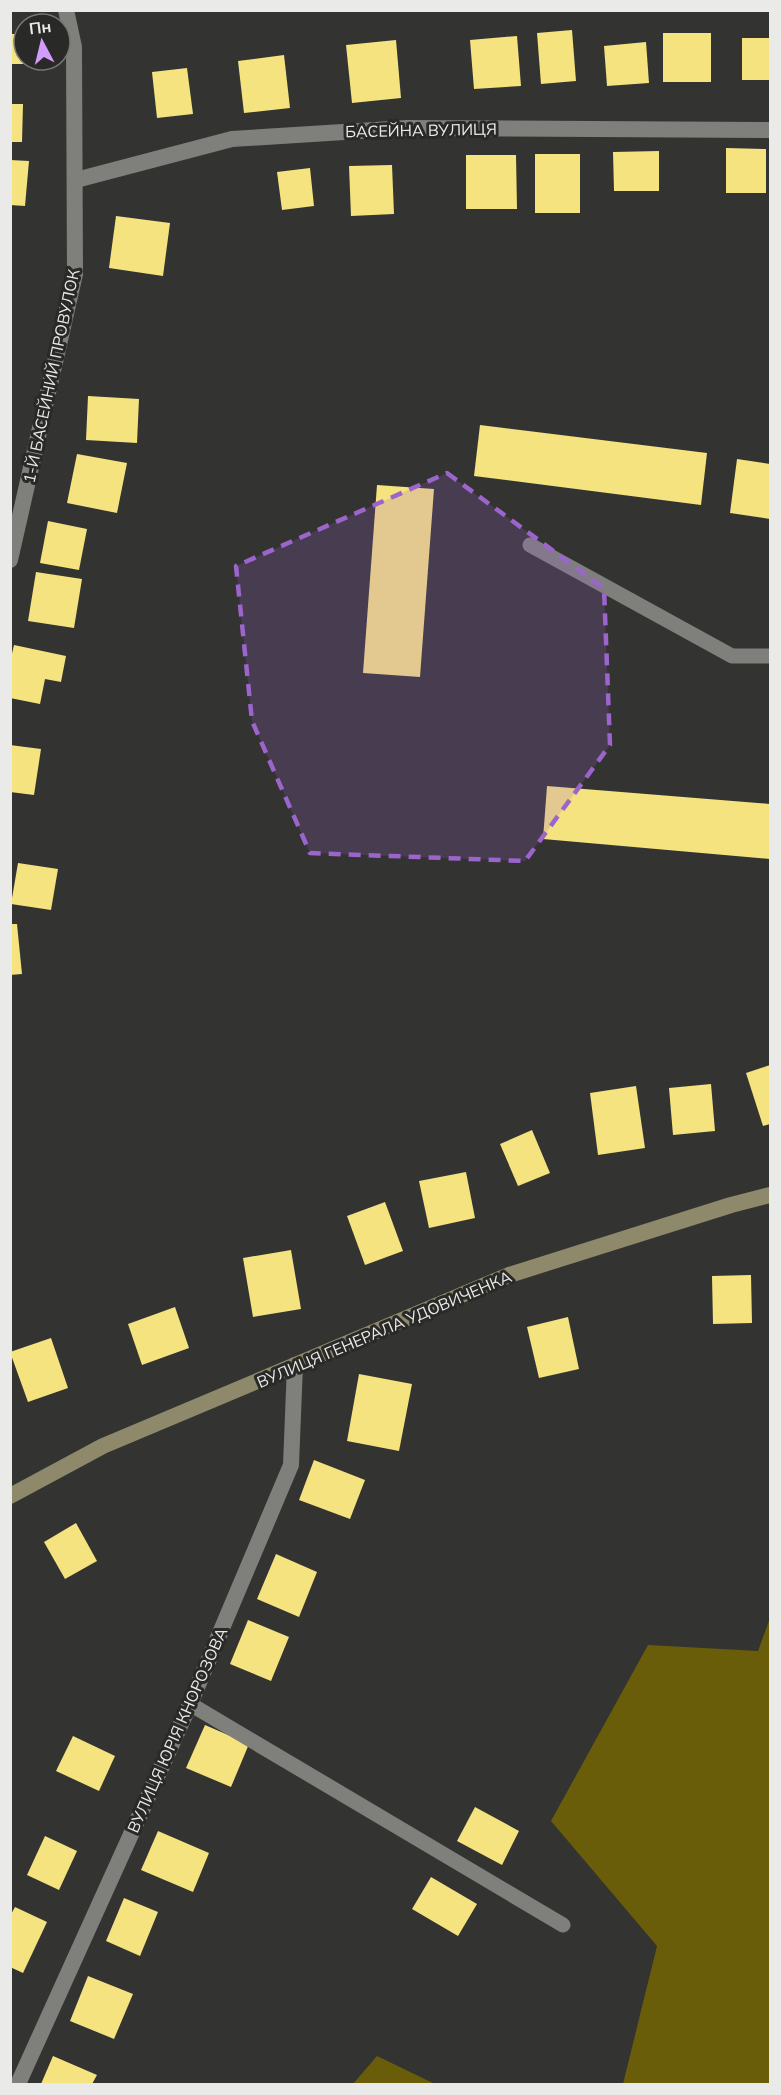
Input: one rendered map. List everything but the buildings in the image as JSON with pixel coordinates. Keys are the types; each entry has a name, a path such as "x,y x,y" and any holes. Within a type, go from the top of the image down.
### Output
{"main road":[{"name":"ВУЛИЦЯ ГЕНЕРАЛА УДОВИЧЕНКА","path":"10,1496 103,1446 509,1275 731,1205 771,1195"}],"street":[{"name":"1-Й БАСЕЙНИЙ ПРОВУЛОК","path":"10,560 75,274 74,47 66,10"},
{"name":"БАСЕЙНА ВУЛИЦЯ","path":"76,180 232,139 407,128 771,130"},
{"name":"ВУЛИЦЯ ЮРІЯ КНОРОЗОВА","path":"18,2085 190,1704 291,1465 295,1365"}],"lane":[{"path":"530,545 732,656 771,656"},
{"path":"190,1704 563,1925"}],"highlighted area":[{"path":"447,473 604,588 610,745 525,861 310,853 252,721 236,566"}],"shaded area":[{"path":"770,1618 770,2084 623,2084 657,1946 551,1821 648,1645 758,1651"},
{"path":"377,2056 435,2084 353,2084"}]}
